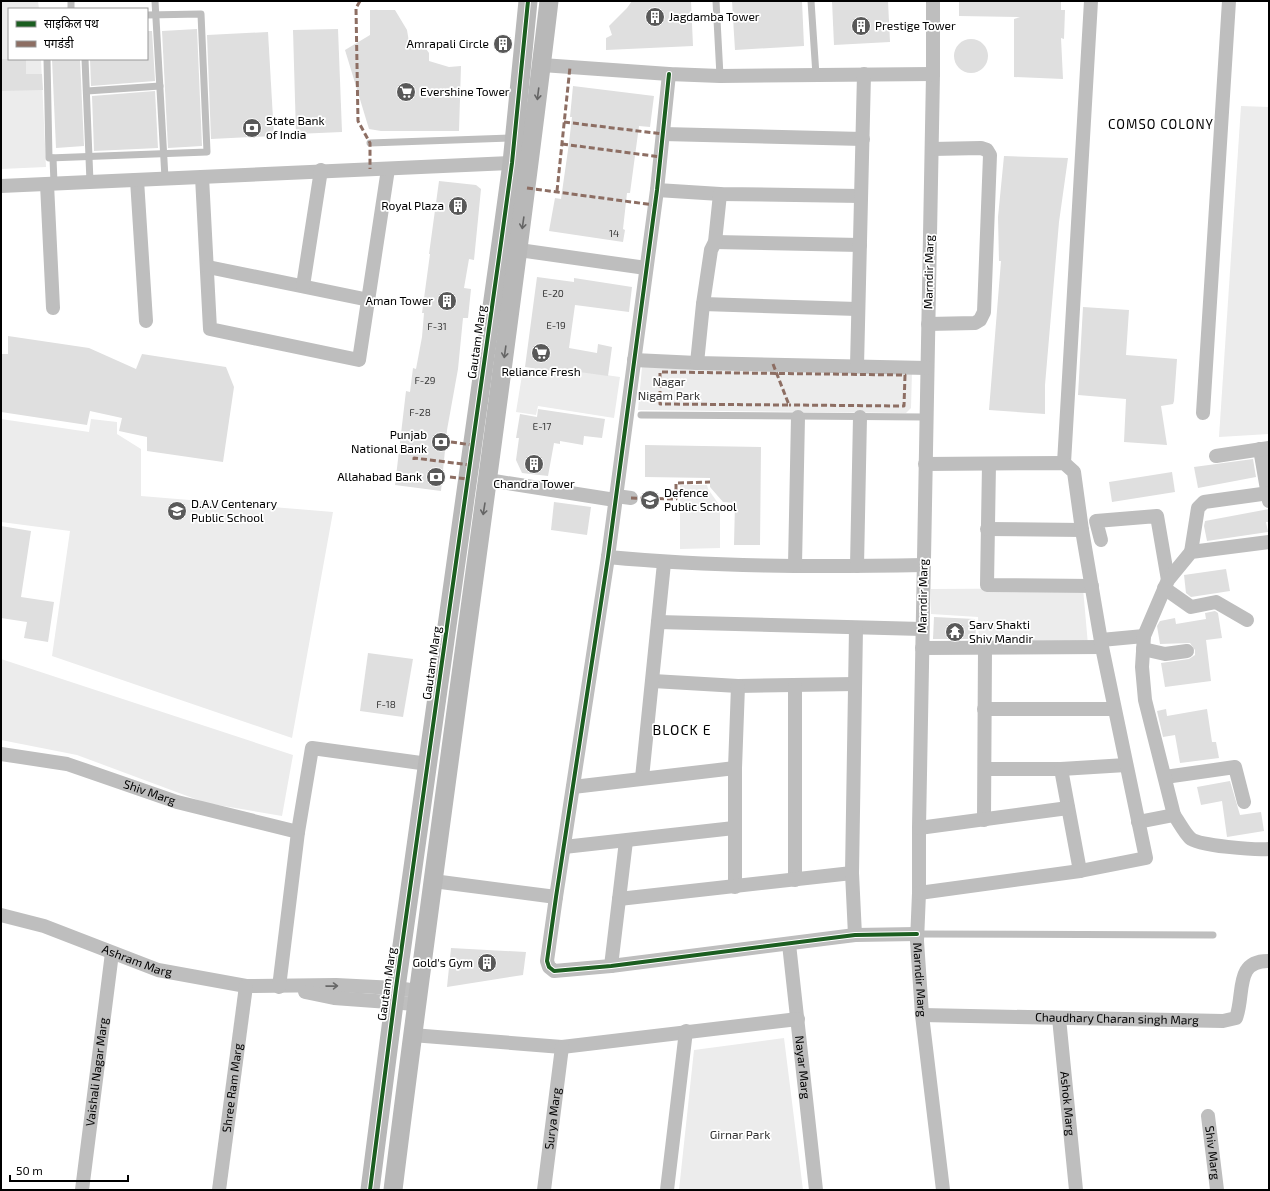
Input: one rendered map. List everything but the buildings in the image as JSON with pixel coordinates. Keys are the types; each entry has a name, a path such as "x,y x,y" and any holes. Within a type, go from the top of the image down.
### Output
{"street":[{"name":"Gautam Marg","path":"370,1190 395,994 512,163 528,1"},
{"path":"393,1190 412,1035 519,250 549,1"},
{"name":"Marndir Marg","path":"933,1 932,149 925,417 919,893 917,934 922,1015 943,1190"},
{"path":"1064,463 1091,1"},
{"path":"1203,413 1229,1"},
{"path":"542,65 720,76 933,74"},
{"path":"669,74 657,190 608,557 547,962 549,967 554,971 611,966 855,935 917,934"},
{"path":"856,366 864,74"},
{"path":"663,134 863,139"},
{"path":"928,324 974,322 980,320 984,312 990,155 987,150 981,148 932,149"},
{"path":"1,186 321,170 388,169 512,163"},
{"path":"202,177 208,267 210,329 359,360 388,169"},
{"path":"303,286 321,170"},
{"path":"137,180 146,322"},
{"path":"51,183 52,308"},
{"path":"657,190 720,194 861,196"},
{"path":"697,363 703,304 711,250 715,242 720,194"},
{"path":"715,242 860,244"},
{"path":"519,250 646,268"},
{"path":"208,267 369,300"},
{"path":"703,304 857,309"},
{"path":"634,360 697,363 927,368"},
{"path":"795,565 798,416"},
{"path":"857,566 860,417"},
{"path":"1216,456 1264,449 1269,496 1204,502 1198,508 1191,552 1166,584 1144,642 1142,667 1145,700 1174,815 1191,839 1205,843 1252,850 1269,849"},
{"path":"919,893 1080,871 1146,858 1114,709 1082,530 1074,472 1064,463 925,464"},
{"path":"989,464 986,585 1092,586"},
{"path":"488,480 616,498 631,498"},
{"path":"1101,540 1096,521 1157,516 1166,584 1191,607 1216,602 1247,620"},
{"path":"988,528 1082,530"},
{"path":"1191,552 1269,542"},
{"path":"608,557 664,563 924,566"},
{"path":"642,778 664,563"},
{"path":"658,622 922,629"},
{"path":"855,935 852,873 856,628"},
{"path":"922,648 985,648 1144,642 1165,654 1187,651"},
{"path":"984,820 985,648"},
{"path":"653,681 738,686 855,684"},
{"path":"735,887 734,828 738,686"},
{"path":"795,880 796,686"},
{"path":"984,709 1114,709"},
{"path":"279,987 298,832 312,748 428,764"},
{"name":"Shiv Marg","path":"1,754 67,764 177,802 298,832"},
{"path":"985,769 1061,769 1126,765"},
{"path":"1165,777 1235,767 1244,802"},
{"path":"573,787 735,768"},
{"path":"1061,769 1080,871"},
{"path":"919,828 1068,808"},
{"path":"1138,822 1174,815"},
{"path":"564,847 734,828"},
{"path":"611,966 626,841"},
{"path":"620,899 852,873"},
{"path":"433,881 556,897"},
{"name":"Ashram Marg","path":"1,915 44,926 158,970 246,986 279,987 334,998 395,994 417,998"},
{"name":"Nayar Marg","path":"789,944 816,1190"},
{"name":"Vaishali Nagar Marg","path":"82,1190 112,953"},
{"name":"Chaudhary Charan singh Marg","path":"922,1015 1223,1021 1236,1018 1240,1008 1243,975 1249,965 1259,960 1269,961"},
{"name":"Shree Ram Marg","path":"219,1190 246,986"},
{"name":"Ashok Marg","path":"1060,1018 1076,1190"},
{"path":"412,1035 562,1047 686,1031 798,1019"},
{"path":"667,1190 686,1031"},
{"name":"Surya Marg","path":"544,1190 562,1047"},
{"name":"Shiv Marg","path":"1208,1116 1217,1190"}],"lane":[{"path":"155,1 165,154 165,178"},
{"path":"716,1 720,76"},
{"path":"811,1 816,75"},
{"path":"47,60 49,158 207,152 201,14 148,16"},
{"path":"85,60 90,182"},
{"path":"87,91 160,86"},
{"path":"370,144 514,138"},
{"path":"51,183 53,158"},
{"path":"641,416 925,417"},
{"path":"917,934 1213,934"}],"green space":[{"path":"1,1 38,1 39,8 8,8 8,60 41,60 46,167 1,169"},
{"path":"1241,106 1269,107 1269,434 1219,437"},
{"name":"Nagar Nigam Park","path":"642,367 912,371 911,408 906,413 638,410"},
{"path":"523,369 567,375 570,370 620,377 614,418 538,406 536,415 516,412"},
{"path":"1,419 89,432 91,419 117,422 117,434 141,449 141,496 333,512 292,738 52,656 70,531 1,522"},
{"path":"680,485 707,485 708,489 720,506 720,548 680,549"},
{"path":"1083,588 1088,645 979,646 978,617 931,614 931,589"},
{"path":"1,659 293,755 282,816 206,803 77,755 1,740"},
{"name":"Girnar Park","path":"784,1038 803,1190 679,1190 694,1050"}],"marked path":[{"path":"360,1 356,8 358,121 370,143 370,169"},
{"path":"557,191 570,67"},
{"path":"564,122 663,134"},
{"path":"562,144 661,157"},
{"path":"527,188 654,205"},
{"path":"773,364 789,405 660,404 660,372 905,375 904,406 789,405"},
{"path":"451,442 472,445"},
{"path":"414,460 414,458 470,465"},
{"path":"450,477 467,479"},
{"path":"631,498 676,499 676,483 710,482"}],"cycle path":[{"path":"370,1190 396,988 512,163 528,1"},
{"path":"669,74 657,190 608,557 547,961 549,967 554,971 611,966 855,935 917,934"}],"place":[{"name":"Jagdamba Tower","path":"655,17"},
{"name":"Prestige Tower","path":"861,26"},
{"name":"Amrapali Circle","path":"503,44"},
{"name":"Evershine Tower","path":"406,92"},
{"name":"State Bank of India","path":"252,128"},
{"name":"Royal Plaza","path":"458,206"},
{"name":"Aman Tower","path":"447,301"},
{"name":"Reliance Fresh","path":"541,353"},
{"name":"Punjab National Bank","path":"441,442"},
{"name":"Chandra Tower","path":"534,464"},
{"name":"Allahabad Bank","path":"436,477"},
{"name":"Defence Public School","path":"650,500"},
{"name":"D.A.V Centenary Public School","path":"177,511"},
{"name":"Sarv Shakti Shiv Mandir","path":"955,632"},
{"name":"Gold's Gym","path":"487,963"}],"district":[{"name":"COMSO COLONY","path":"1161,124"},
{"name":"BLOCK E","path":"682,730"}]}
